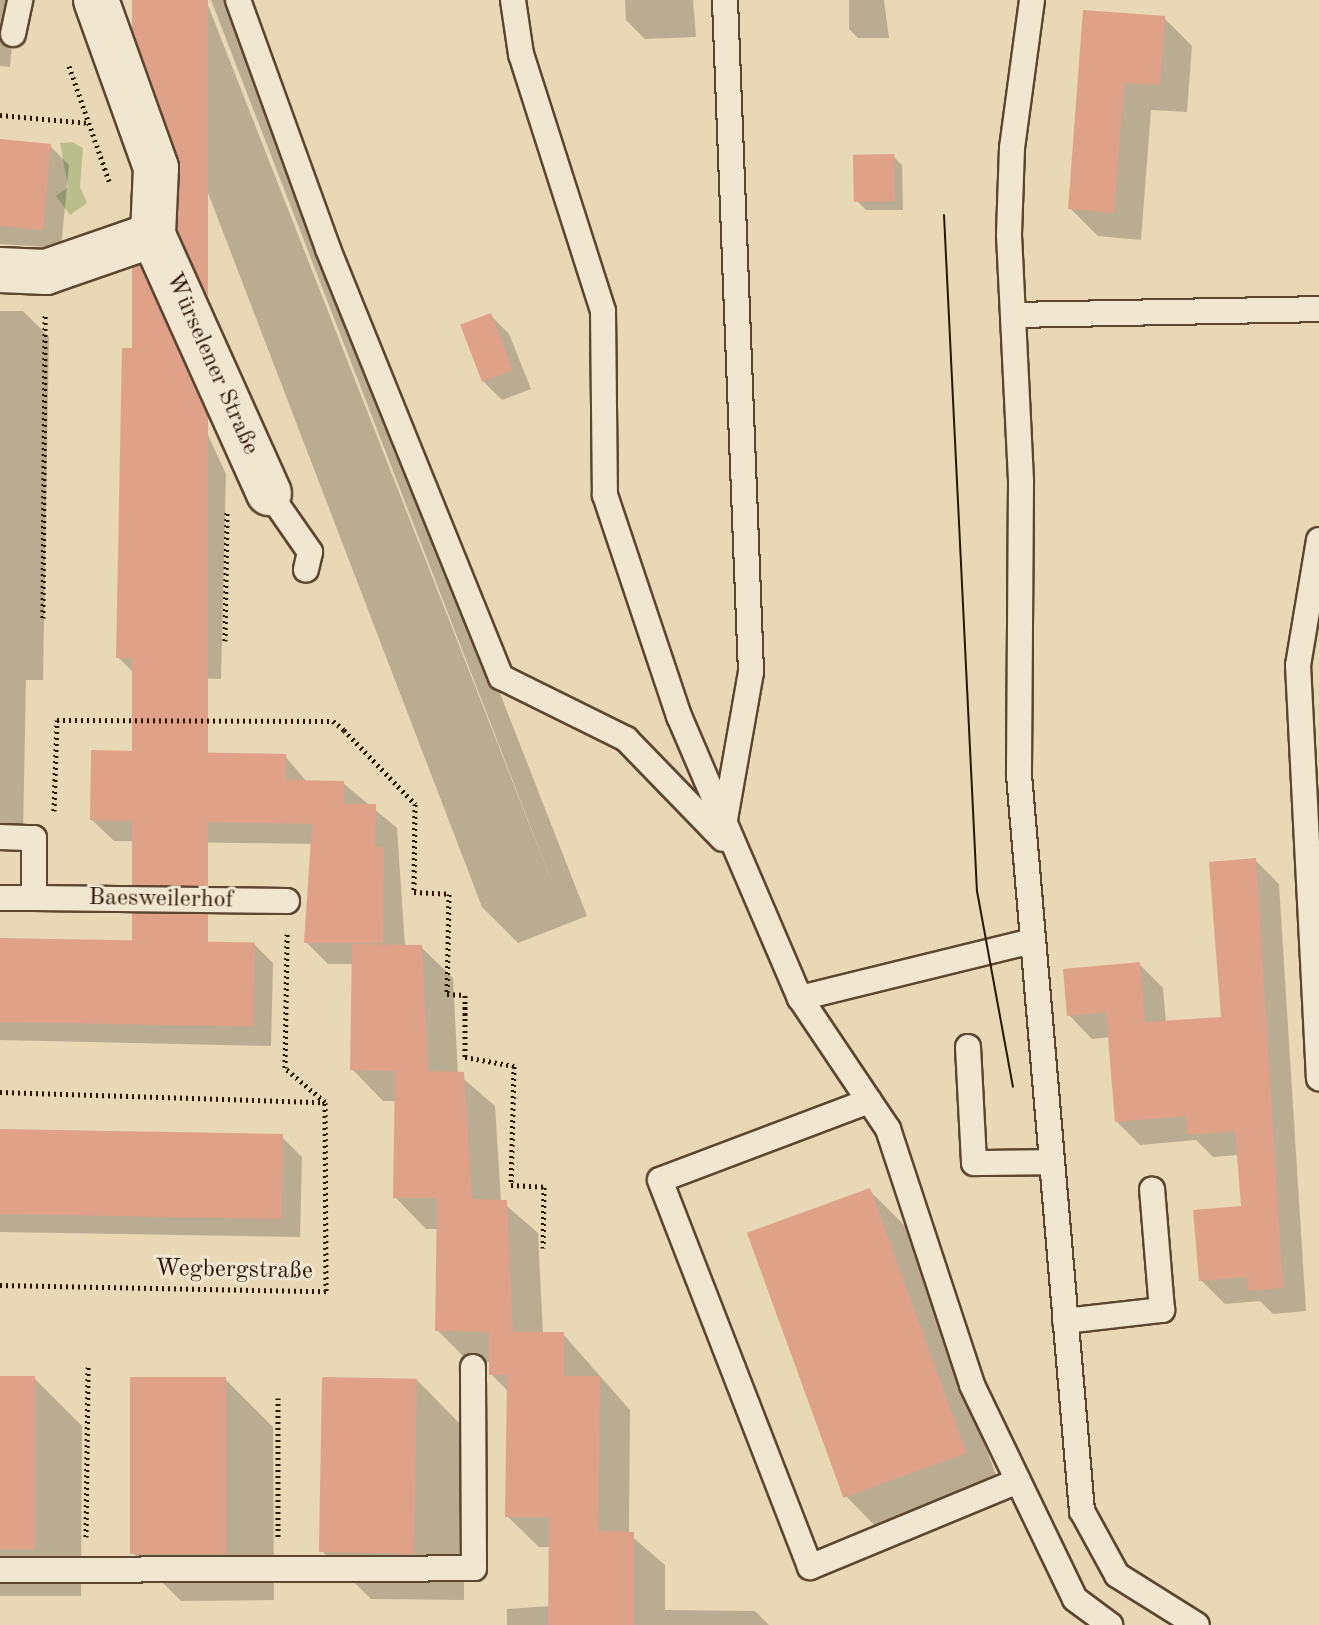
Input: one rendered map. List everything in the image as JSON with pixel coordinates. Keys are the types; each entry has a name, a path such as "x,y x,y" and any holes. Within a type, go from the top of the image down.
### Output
{"street":[{"name":"Würselener Straße","path":"96,0 156,168 153,235 248,496"},
{"path":"0,270 46,272 153,235"}],"lane":[{"path":"13,34 20,0"},
{"path":"238,0 328,249 501,677 626,739 736,852"},
{"path":"513,0 521,54 603,311 605,495 724,825 800,998 888,1129 972,1385 1018,1481 1075,1599 1110,1625"},
{"path":"724,825 751,672 725,0"},
{"path":"1032,0 1012,148 1013,315 1021,483 1019,775 1082,1511 1117,1575 1197,1625"},
{"path":"1013,315 1319,309"},
{"path":"248,496 310,552 306,570"},
{"path":"1319,540 1298,665 1319,1078"},
{"path":"0,837 34,838 34,898"},
{"name":"Baesweilerhof","path":"0,898 287,901"},
{"path":"800,998 1032,941"},
{"path":"968,1047 974,1163 1051,1162"},
{"path":"869,1101 660,1180 810,1567 1018,1481"},
{"path":"1065,1321 1162,1310 1152,1189"},
{"path":"0,1570 474,1568 473,1367"}],"path":[{"path":"0,115 89,123"},
{"path":"43,618 46,272"},
{"path":"225,641 248,496"},
{"path":"34,838 54,828 57,720 333,721 415,804 414,892 449,894 447,994 465,995 465,1057 514,1066 511,1185 544,1187 543,1248"},
{"path":"287,901 285,1068 325,1102"},
{"path":"0,1092 325,1102"},
{"name":"Wegbergstraße","path":"0,1285 326,1291 325,1102"},
{"path":"85,1570 88,1367"},
{"path":"278,1398 278,1570"}],"green space":[{"path":"72,142 83,148 80,187 87,203 70,215 56,196 68,187 60,143"}],"building":[{"path":"132,0 208,0 208,972 132,972"},
{"path":"1083,10 1165,16 1160,85 1124,83 1114,213 1068,209"},
{"path":"0,139 51,144 43,230 0,226"},
{"path":"894,154 895,201 854,202 853,155"},
{"path":"491,313 513,370 482,382 460,325"},
{"path":"153,336 170,381 178,383 177,398 186,398 186,423 197,425 197,452 208,453 203,661 116,658 122,348 140,348"},
{"path":"91,750 286,754 286,780 344,781 344,804 376,804 375,847 384,847 383,943 304,943 312,824 90,820"},
{"path":"1256,858 1283,1288 1248,1291 1247,1277 1199,1281 1193,1210 1241,1206 1235,1131 1187,1135 1186,1116 1115,1122 1106,1012 1067,1016 1063,969 1140,962 1145,1022 1221,1017 1209,862"},
{"path":"0,938 255,942 253,1026 0,1022"},
{"path":"352,944 422,945 428,1071 464,1072 472,1199 507,1200 513,1332 564,1332 564,1376 600,1376 598,1531 634,1532 634,1625 548,1625 549,1517 505,1517 507,1375 489,1375 489,1332 435,1331 437,1198 393,1198 395,1071 350,1070"},
{"path":"0,1129 283,1134 281,1219 0,1214"},
{"path":"870,1188 966,1453 843,1498 747,1233"},
{"path":"0,1376 35,1376 35,1549 0,1549"},
{"path":"130,1377 226,1377 226,1554 130,1554"},
{"path":"322,1377 417,1379 414,1554 319,1552"}],"tram line":[{"path":"944,215 977,891 1013,1087"}]}
